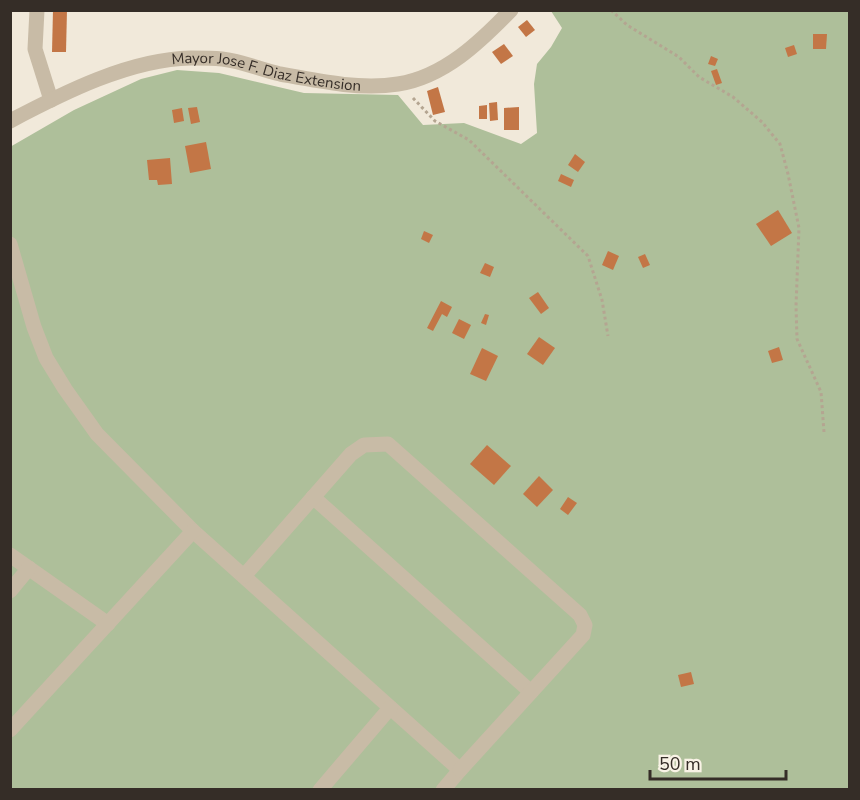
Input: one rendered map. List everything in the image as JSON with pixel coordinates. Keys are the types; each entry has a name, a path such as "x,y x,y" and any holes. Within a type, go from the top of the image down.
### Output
{"street":[{"path":"37,10 35,49 51,100"},
{"name":"Mayor Jose F. Diaz Extension","path":"10,121 51,100 112,75 151,64 188,58 224,59 278,74 360,86 399,84 424,76 450,63 480,41 511,10"},
{"path":"10,244 46,358 64,389 97,434 193,531 460,770"},
{"path":"244,576 351,454 364,445 388,444 580,615 585,625 583,635 443,789"},
{"path":"313,497 531,692"},
{"path":"10,730 193,531"},
{"path":"10,555 108,624"},
{"path":"10,591 30,568"},
{"path":"320,789 390,708"}],"path":[{"path":"612,10 627,25 679,57 699,77 733,98 762,122 780,144 789,174 799,228 797,339 821,392 824,432"},
{"path":"399,84 435,121 469,140 588,256 602,300 608,336"}],"green space":[{"path":"551,11 849,11 849,789 11,789 10,147 74,110 141,79 177,70 219,73 304,93 398,95 423,125 464,123 521,144 537,133 534,84 537,64 551,47 562,28"}],"building":[{"path":"53,10 67,10 66,52 52,52"},
{"path":"527,20 535,30 526,37 518,27"},
{"path":"813,34 827,34 826,49 813,49"},
{"path":"504,44 513,56 501,64 492,52"},
{"path":"794,45 797,54 788,57 785,48"},
{"path":"711,56 718,59 715,66 708,64"},
{"path":"717,69 722,83 716,85 711,71"},
{"path":"438,87 445,112 433,115 427,91"},
{"path":"497,102 498,120 490,121 489,103"},
{"path":"487,105 487,119 479,119 479,106"},
{"path":"197,107 200,122 191,124 188,108"},
{"path":"519,107 519,130 504,130 504,108"},
{"path":"182,108 184,121 174,123 172,110"},
{"path":"206,142 211,169 190,173 185,146"},
{"path":"575,154 585,162 578,172 568,165"},
{"path":"170,158 172,184 158,185 157,180 149,180 147,160"},
{"path":"561,174 574,180 571,187 558,181"},
{"path":"778,210 792,233 771,246 756,224"},
{"path":"424,231 433,235 429,243 421,239"},
{"path":"608,251 619,256 613,270 602,265"},
{"path":"645,254 650,265 643,268 638,257"},
{"path":"485,263 494,267 490,277 480,273"},
{"path":"538,292 549,308 541,314 529,298"},
{"path":"441,301 452,307 447,317 442,314 433,331 427,328"},
{"path":"485,314 489,315 486,325 481,323"},
{"path":"459,319 471,325 464,339 452,333"},
{"path":"539,337 555,348 543,365 527,354"},
{"path":"779,347 783,360 772,363 768,351"},
{"path":"482,348 498,356 486,381 470,374"},
{"path":"487,445 511,466 494,485 470,464"},
{"path":"539,476 553,490 537,507 523,494"},
{"path":"568,497 577,503 568,515 560,509"},
{"path":"691,672 694,684 681,687 678,675"}]}
